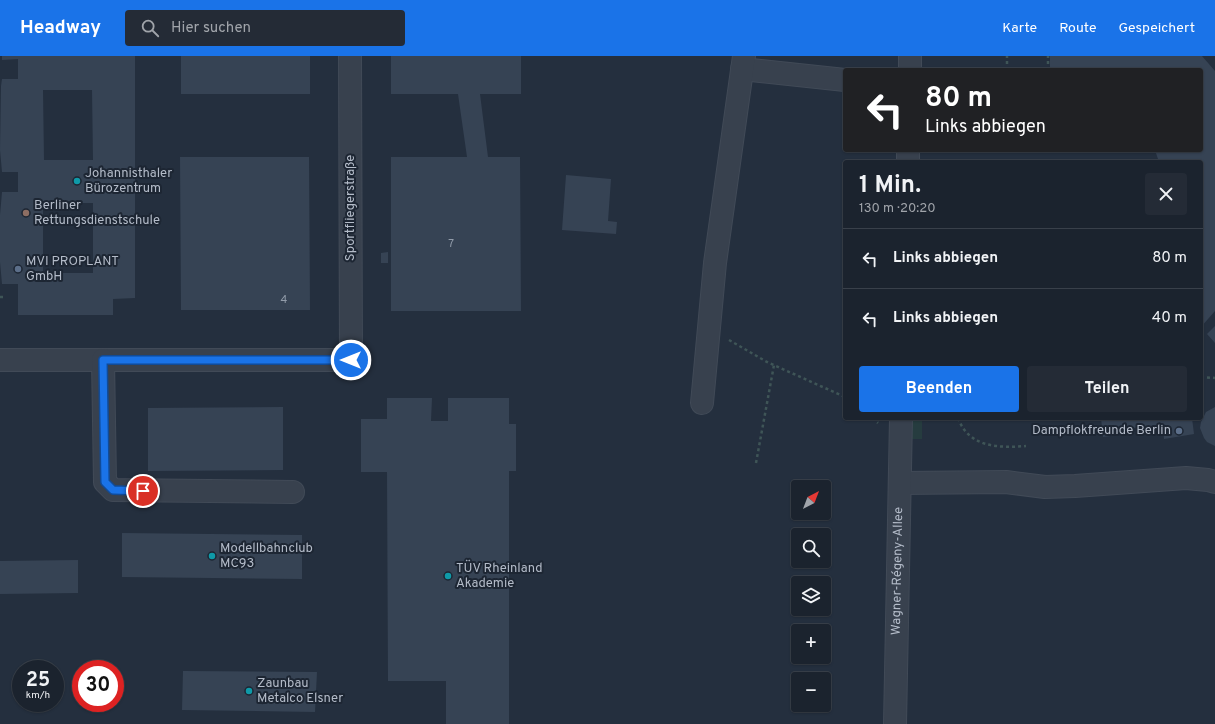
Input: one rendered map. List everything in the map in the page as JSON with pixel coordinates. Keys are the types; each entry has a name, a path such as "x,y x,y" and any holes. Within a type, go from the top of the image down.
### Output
{"street":[{"name":"Sportfliegerstraße","path":"103,360 351,360 350,56"},
{"path":"910,56 910,68"},
{"path":"702,403 715,263 743,62 843,80"},
{"path":"0,360 103,360 105,482 113,490 293,492"},
{"name":"Wagner-Régeny-Allee","path":"895,724 902,420"},
{"path":"900,483 1006,482 1046,487 1186,478 1215,482"}],"path":[{"path":"1007,56 1007,68"},
{"path":"1048,56 1048,68"},
{"path":"708,328 774,365 843,396"},
{"path":"756,463 774,365"},
{"path":"1203,377 1215,378"},
{"path":"875,420 878,423"},
{"path":"959,420 967,434 978,442 1010,448 1026,446"}],"green space":[{"path":"909,420 922,420 922,439 908,439"}],"building":[{"name":"Johannisthaler Bürozentrum","path":"2,56 135,56 135,298 113,299 113,315 18,315 18,284 2,284 0,262 0,215 2,192 18,192 18,172 2,172 0,150 1,86 2,79 18,79 18,59 2,60","holes":["43,90 92,90 93,160 44,160","43,203 93,203 93,273 43,273"]},
{"path":"181,56 310,56 310,94 181,94"},
{"path":"391,56 521,56 521,94 480,94 488,157 520,157 521,311 391,311 391,157 467,157 458,94 391,94"},
{"path":"1050,56 1202,56 1215,71 1215,311 1203,325 1203,160 1158,160 1156,152 1203,152 1203,68 1050,68"},
{"path":"180,157 309,157 310,310 181,310"},
{"path":"566,175 611,179 608,221 617,222 616,234 562,230"},
{"path":"388,252 388,263 381,263 381,253"},
{"path":"1215,326 1215,343 1207,334"},
{"name":"TÜV Rheinland Akademie","path":"387,398 432,398 431,421 448,421 448,398 509,398 509,424 516,424 516,471 509,471 509,724 446,724 446,681 388,681 387,472 361,472 361,419 387,419"},
{"path":"283,407 283,470 148,471 148,408"},
{"path":"1215,407 1215,446 1207,442 1200,428 1206,412"},
{"name":"Dampflokfreunde Berlin","path":"1101,420 1192,420 1194,434 1164,439 1163,425 1132,428 1132,433 1103,437"},
{"name":"Modellbahnclub MC93","path":"122,533 302,535 302,579 122,577"},
{"path":"78,560 78,593 0,594 0,561"},
{"name":"Zaunbau Metalco Elsner","path":"183,671 317,672 315,712 182,710"}],"place":[{"name":"Johannisthaler Bürozentrum","path":"77,181"},
{"name":"Berliner Rettungsdienstschule","path":"26,213"},
{"name":"MVI PROPLANT GmbH","path":"18,269"},
{"name":"Dampflokfreunde Berlin","path":"1179,431"},
{"name":"Modellbahnclub MC93","path":"212,556"},
{"name":"TÜV Rheinland Akademie","path":"448,576"},
{"name":"Zaunbau Metalco Elsner","path":"249,691"}],"route":[{"path":"143,491 113,490 105,482 103,360 351,360"}]}
